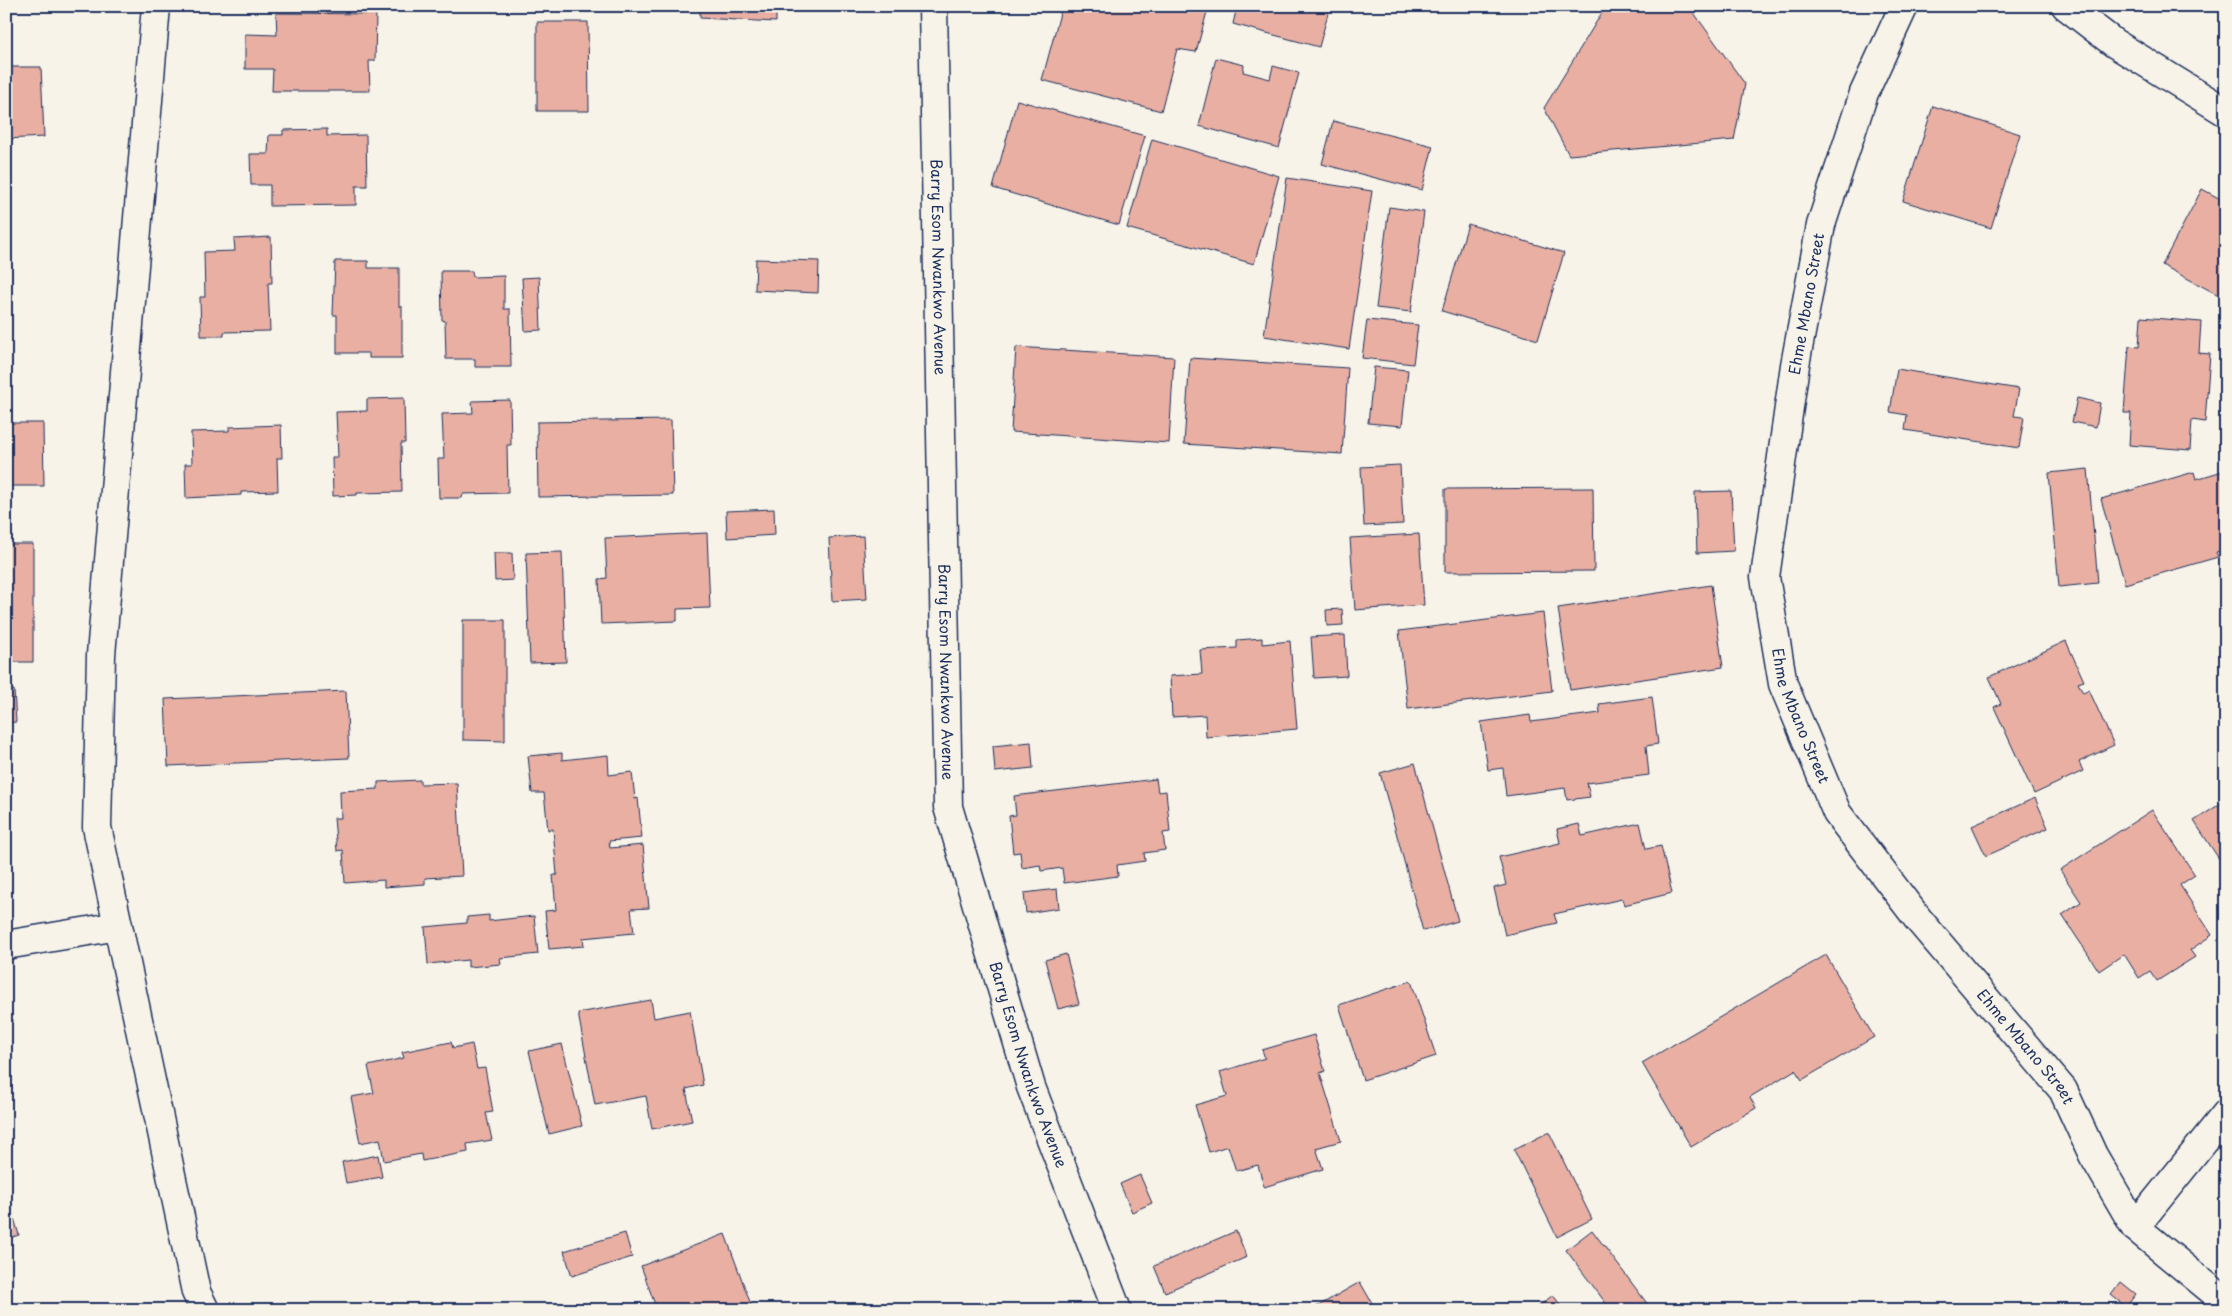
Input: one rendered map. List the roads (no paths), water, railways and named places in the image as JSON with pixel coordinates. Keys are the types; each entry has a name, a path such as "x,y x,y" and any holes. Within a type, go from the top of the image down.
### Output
{"street":[{"path":"156,6 102,655 97,827 196,1292 205,1310"},
{"name":"Barry Esom Nwankwo Avenue","path":"933,6 948,807 1031,1087 1116,1310"},
{"name":"Ehme Mbano Street","path":"1904,6 1864,93 1821,225 1795,365 1765,577 1783,684 1837,813 1918,919 2063,1090 2092,1154 2135,1227 2226,1302"},
{"path":"2066,6 2114,43 2226,112"},
{"path":"6,945 118,926"},
{"path":"2135,1227 2226,1114"}]}
